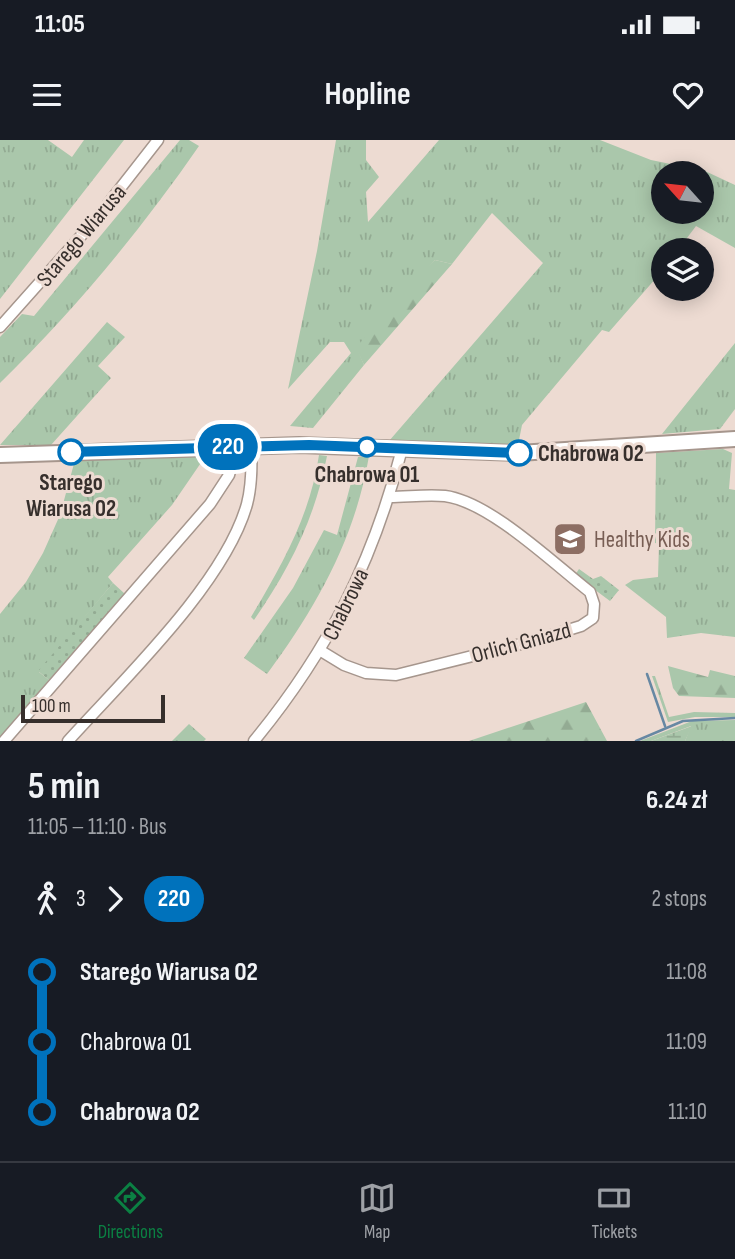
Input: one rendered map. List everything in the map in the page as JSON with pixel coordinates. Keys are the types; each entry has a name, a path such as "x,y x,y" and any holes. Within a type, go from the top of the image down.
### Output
{"street":[{"name":"Starego Wiarusa","path":"0,327 97,218 158,140"},
{"path":"0,455 244,446 519,453 735,439"},
{"path":"4,741 210,504 244,446"},
{"path":"68,741 181,614 218,564 247,504 252,476 244,446"},
{"name":"Chabrowa","path":"254,741 321,651 373,548 402,449"},
{"name":"Orlich Gniazd","path":"321,651 344,665 366,673 396,675 528,642 581,626 593,618 594,604 590,592 472,504 444,496 390,497"}],"green space":[{"path":"0,140 48,140 72,157 84,140 124,140 0,299"},
{"path":"180,140 189,140 199,146 105,269 54,328 0,383 0,337 22,314 34,316"},
{"path":"336,140 366,140 366,160 379,177 366,192 368,222 439,140 600,140 656,161 651,161 651,224 714,224 714,175 735,185 735,248 696,226 687,238 651,238 651,284 609,332 602,330 522,425 519,440 505,445 389,441 543,263 492,213 452,264 435,260 357,348 364,365 313,428 290,426 351,353 344,342 330,342 288,389 317,251"},
{"path":"435,260 452,264 364,365 356,348 399,295"},
{"path":"107,322 125,337 98,366 111,378 51,445 0,445"},
{"path":"735,343 735,409 720,429 662,434"},
{"path":"723,449 732,453 729,489 735,490 735,637 701,633 667,638 666,617 625,585 633,580 658,577 659,544 655,543 656,453"},
{"path":"207,454 172,505 108,577 113,583 39,672 49,680 0,738 0,614 26,582 43,553 60,515 75,460"},
{"path":"319,455 327,456 316,500 300,542 254,620 251,617 284,559 302,519"},
{"path":"369,456 354,516 331,571 302,624 267,674 244,658 293,588 324,530 337,535 358,457"},
{"path":"579,569 593,579 601,576 619,590 610,601 575,575"},
{"path":"113,583 125,594 49,680 38,671"},
{"path":"668,666 708,677 710,670 735,676 735,698 679,696 673,688"},
{"path":"652,676 655,676 669,717 694,712 735,713 735,717 695,717 668,722"},
{"path":"586,702 607,741 469,741"},
{"path":"735,720 735,741 685,741 691,726 651,741 640,741 692,721"},
{"path":"189,724 206,739 172,741"},
{"path":"692,726 685,741 651,741"}],"waterway":[{"path":"647,674 665,726"},
{"path":"636,741 683,721 735,718"}],"bus line":[{"name":"220","path":"71,452 309,445 519,453"}],"place":[{"name":"Chabrowa 01","path":"367,447"},
{"name":"Starego Wiarusa 02","path":"71,452"},
{"name":"Chabrowa 02","path":"519,453"},
{"name":"Healthy Kids","path":"570,539"}]}
